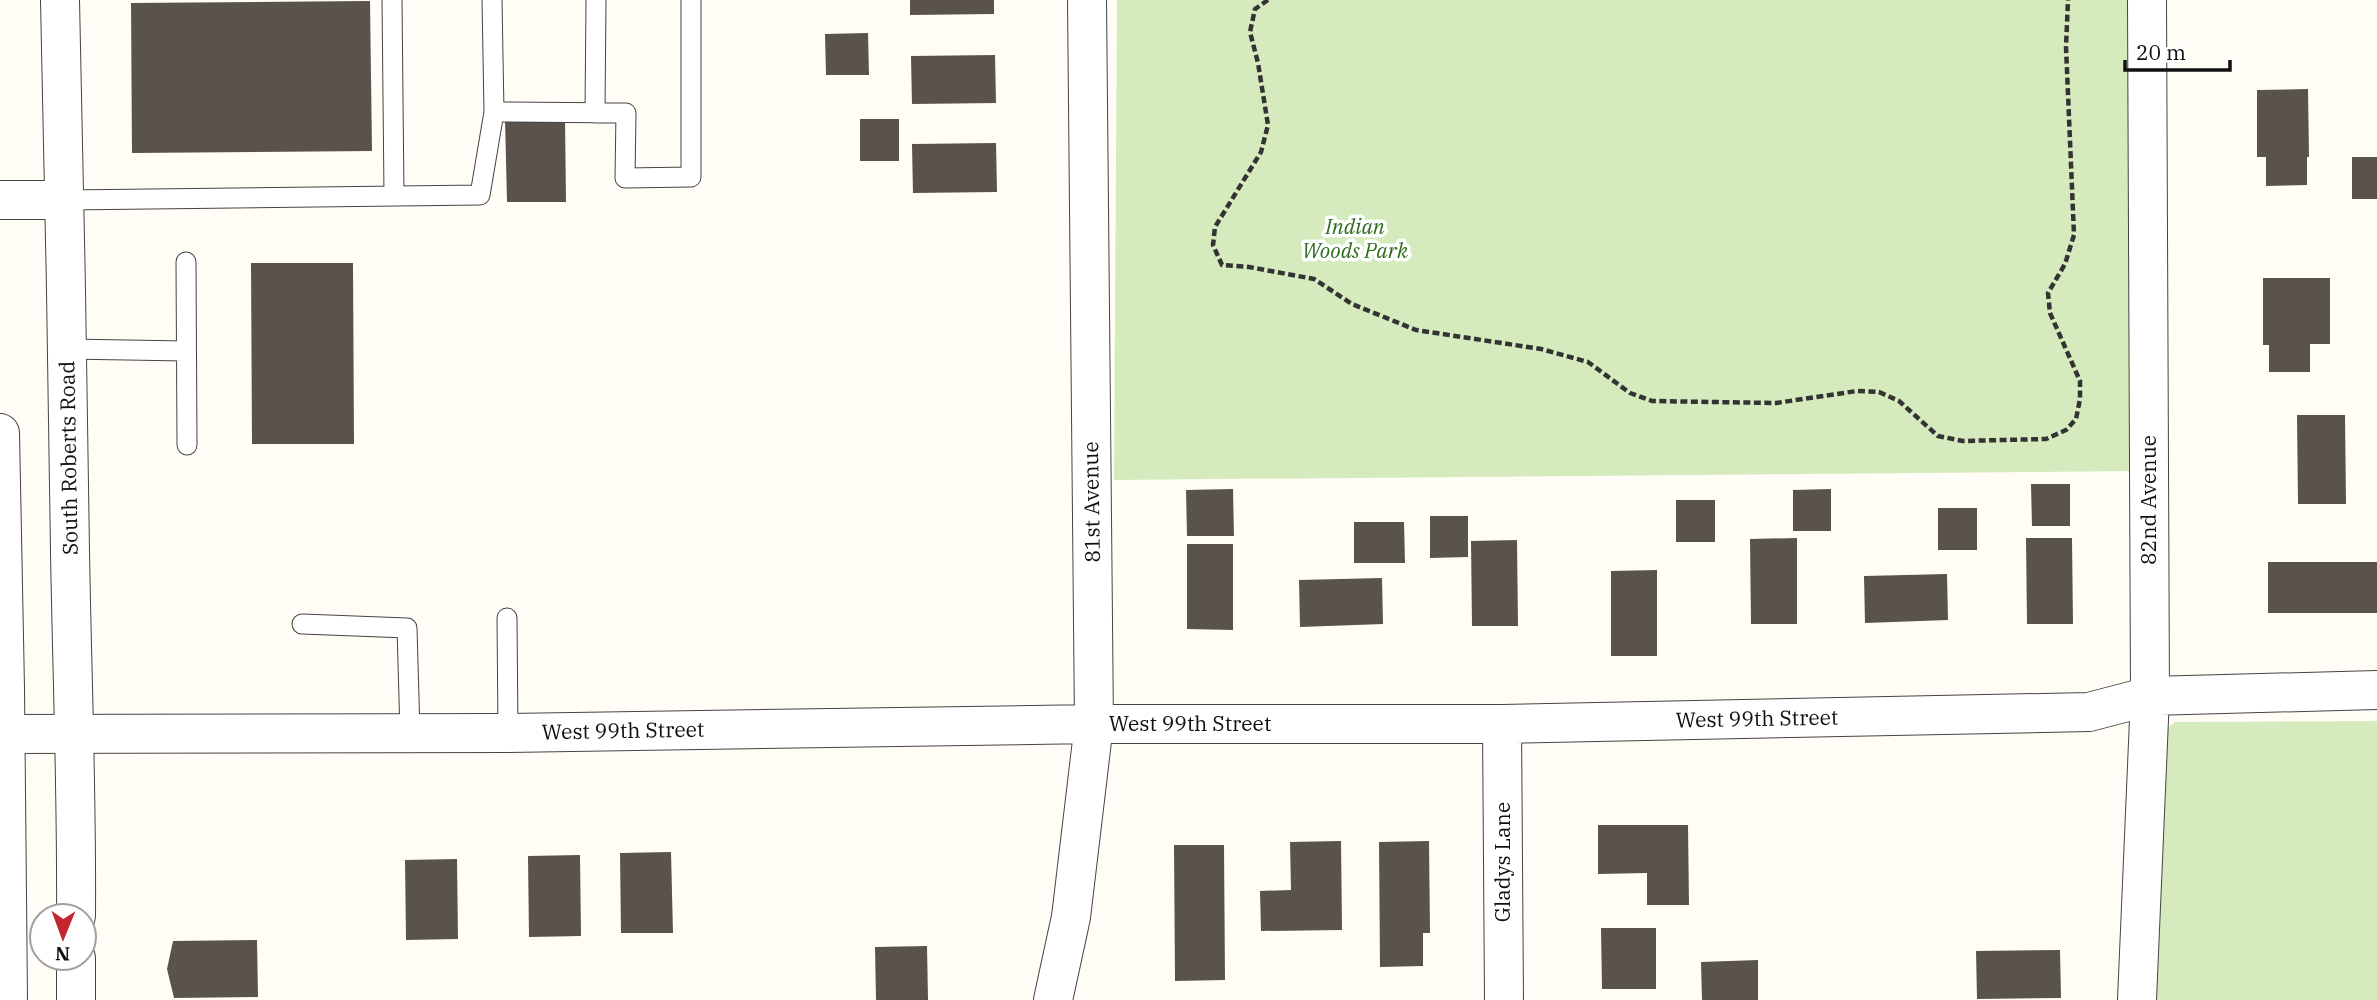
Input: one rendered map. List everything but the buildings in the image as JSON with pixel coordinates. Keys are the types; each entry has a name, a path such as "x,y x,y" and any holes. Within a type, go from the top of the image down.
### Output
{"street":[{"name":"South Roberts Road","path":"60,0 66,200 76,902"},
{"name":"81st Avenue","path":"1053,1000 1071,917 1094,724 1087,0"},
{"name":"82nd Avenue","path":"2137,1000 2150,696 2147,0"},
{"path":"0,201 66,200"},
{"path":"0,433 2,734 8,1000"},
{"name":"West 99th Street","path":"2,734 508,733 1094,724 1502,724 2089,712 2150,696 2377,690"},
{"name":"Gladys Lane","path":"1502,724 1504,1000"},
{"path":"76,972 76,1000"}],"lane":[{"path":"392,0 394,195"},
{"path":"66,200 480,195 494,112 492,0"},
{"path":"595,113 596,0"},
{"path":"494,112 626,113 625,178 691,177 691,0"},
{"path":"186,262 187,445"},
{"path":"67,349 186,351"},
{"path":"507,618 508,733"},
{"path":"302,624 407,628 410,733"}],"path":[{"path":"1268,0 1255,9 1250,32 1268,125 1261,152 1214,227 1213,245 1222,265 1314,279 1352,304 1416,330 1541,349 1588,362 1630,393 1652,401 1776,404 1857,391 1879,392 1899,401 1938,436 1963,441 2046,439 2066,430 2076,419 2080,381 2050,313 2048,293 2065,264 2074,235 2066,47 2068,0"}],"green space":[{"name":"Indian Woods Park","path":"1117,0 2135,0 2139,471 1114,480"},
{"path":"2377,721 2377,1000 2153,1000 2162,733 2175,722"}]}
